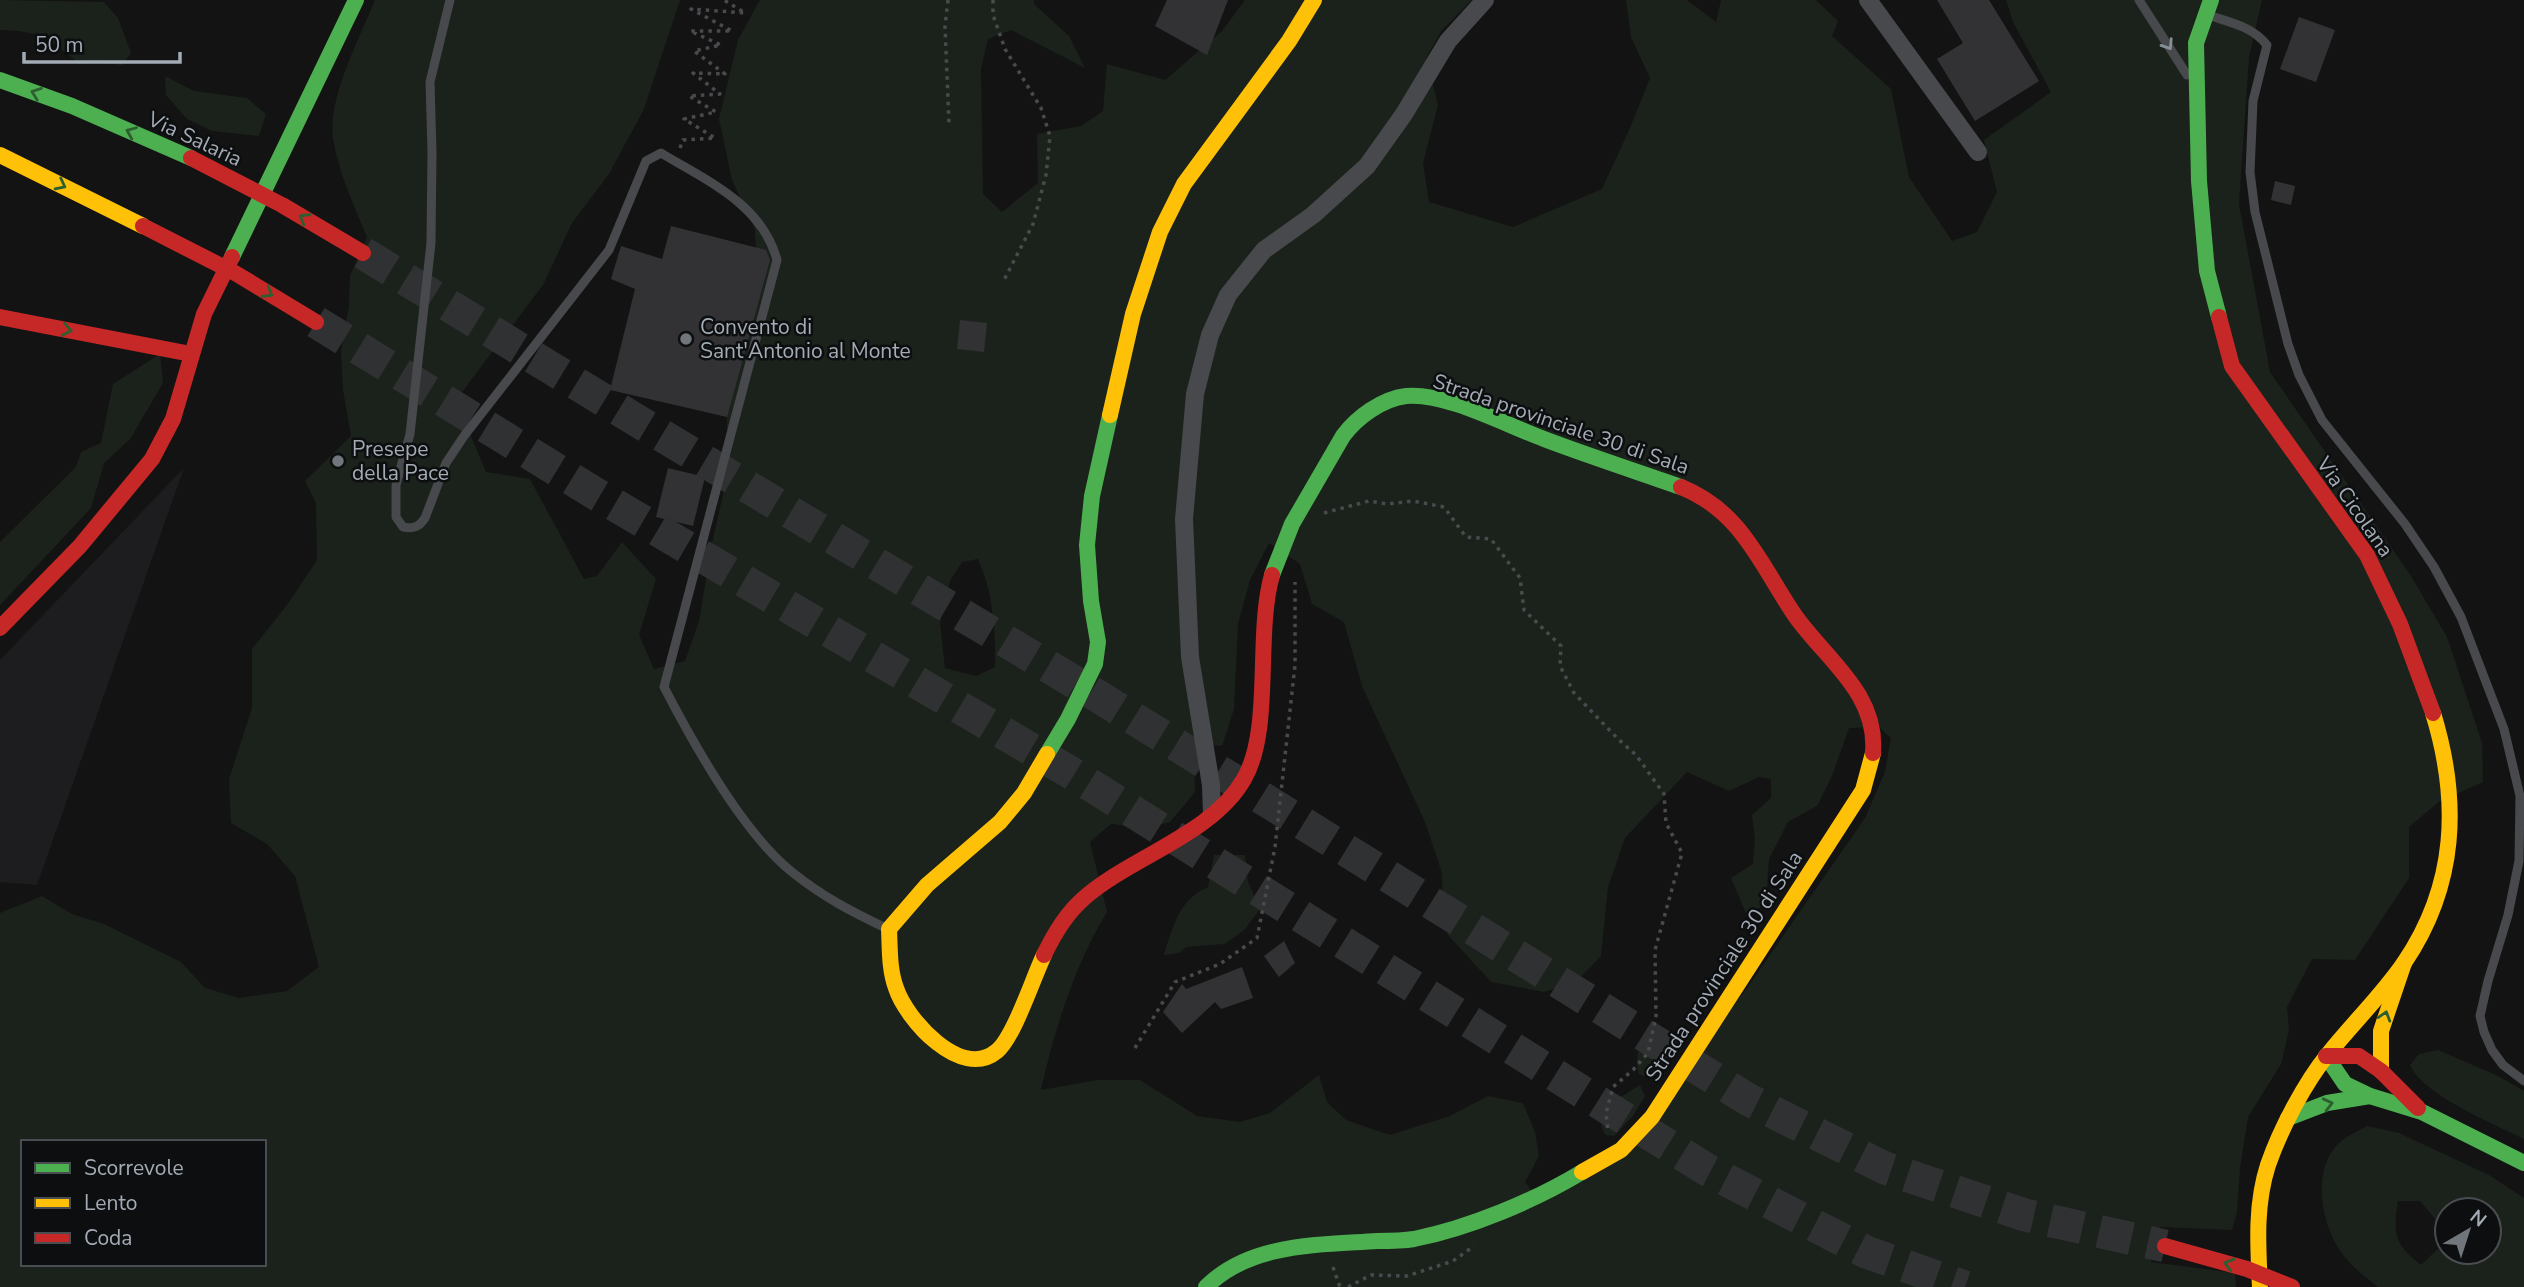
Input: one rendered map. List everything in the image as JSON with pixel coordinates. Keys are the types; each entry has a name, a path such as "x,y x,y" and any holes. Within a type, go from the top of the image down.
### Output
{"main road":[{"path":"0,628 80,546 152,460 173,419 204,314 356,0"},
{"path":"889,929 928,885 1000,822 1024,793 1068,719 1095,664 1098,642 1091,601 1087,545 1092,496 1133,314 1160,232 1184,184 1289,41 1314,0"},
{"name":"Via Cicolana","path":"2208,7 2196,43 2199,181 2207,271 2232,366 2368,555 2400,624 2426,690 2444,749 2451,811 2449,852 2432,911 2403,963 2326,1056 2288,1118 2267,1166 2260,1202 2260,1287"},
{"name":"Via Salaria","path":"0,80 72,106 191,158 282,205 363,253"},
{"path":"0,155 235,273 316,322"},
{"path":"0,317 191,354"},
{"name":"Strada provinciale 30 di Sala","path":"889,929 889,965 894,989 909,1016 938,1044 963,1057 982,1059 996,1052 1007,1038 1050,944 1065,918 1106,880 1212,814 1244,780 1257,737 1267,596 1283,544 1332,453 1352,425 1387,402 1408,396 1425,397 1486,416 1534,436 1689,490 1715,505 1747,540 1800,622 1865,702 1873,726 1873,751 1863,790 1652,1117 1621,1150 1564,1183 1493,1215 1413,1239 1325,1245 1259,1254 1220,1273 1206,1287"},
{"path":"2381,1071 2381,1031 2403,963"},
{"path":"2326,1056 2359,1056 2381,1071 2422,1112"},
{"path":"2326,1056 2345,1084 2370,1096 2422,1112 2524,1163"},
{"path":"2288,1118 2327,1103 2370,1096"},
{"path":"2165,1245 2247,1269 2291,1287"}],"street":[{"path":"1212,814 1211,785 1190,657 1184,519 1195,394 1210,335 1228,295 1264,250 1313,215 1367,166 1404,114 1448,41 1485,0"},
{"path":"1868,0 1978,152"}],"lane":[{"path":"450,0 430,82 431,243 410,434 396,485 396,517 403,527 412,528 420,525 425,518 446,463 464,436 609,250 646,161 661,153 734,197 752,214 772,241 776,260 664,687 695,743 758,838 790,870 847,911 889,929"},
{"path":"2139,0 2197,89"},
{"path":"2208,7 2246,27 2261,37 2267,45 2253,101 2250,172 2255,212 2288,344 2299,375 2322,420 2405,524 2434,567 2461,617 2504,729 2520,796 2519,861 2508,915 2480,1016 2492,1050 2503,1065 2524,1081"}],"path":[{"path":"674,161 683,140 715,138 684,119 716,113 688,96 720,94 694,73 725,74 694,51 721,46 690,31 732,31 691,9 745,13 724,0"},
{"path":"948,0 945,26 949,124"},
{"path":"993,0 993,15 1004,49 1041,108 1050,136 1046,175 1033,224 1004,280"},
{"path":"1295,521 1369,501 1387,504 1413,501 1444,507 1466,537 1491,539 1520,578 1524,610 1561,646 1560,666 1574,693 1636,755 1664,794 1666,823 1682,853 1655,950 1656,1016 1648,1053 1613,1087 1606,1113 1609,1133"},
{"path":"1136,1048 1175,982 1220,964 1257,938 1275,847 1295,665 1295,573"}],"shaded area":[{"path":"0,0 104,2 118,18 131,53 122,65 98,62 80,64 44,38 25,32 0,30"},
{"path":"375,0 680,0 644,109 609,174 572,223 543,285 456,400 486,472 530,479 584,579 597,576 622,542 656,579 639,635 654,669 685,661 699,621 712,543 727,477 727,411 757,279 755,230 732,180 719,119 738,40 760,0 1034,0 1034,4 1069,36 1085,68 1011,30 988,39 981,69 983,194 1002,212 1038,183 1037,134 1081,126 1103,111 1107,64 1165,80 1222,31 1245,0 1472,0 1442,30 1426,58 1438,105 1423,163 1429,202 1513,227 1602,189 1650,78 1631,37 1626,0 1687,0 1716,22 1721,0 1816,0 1838,21 1832,36 1891,89 1909,177 1952,241 1977,232 1997,192 1984,140 2051,92 2013,22 2006,0 2262,0 2249,57 2239,204 2270,372 2411,576 2447,637 2482,743 2483,782 2440,801 2409,827 2409,878 2355,960 2312,959 2287,1007 2289,1030 2281,1064 2248,1117 2237,1212 2232,1230 2160,1227 2151,1262 2235,1273 2236,1287 0,1287 0,913 42,896 72,914 104,924 181,962 205,988 239,998 287,991 319,967 295,876 267,844 231,823 229,779 252,708 252,649 287,605 317,560 316,503 305,481 351,436 343,390 341,352 349,305 350,276 367,237 339,164 332,123 340,87","holes":["1269,543 1300,564 1312,604 1344,622 1362,686 1425,822 1442,873 1443,910 1448,935 1491,982 1544,992 1576,982 1601,956 1608,887 1625,838 1687,772 1729,791 1759,777 1771,779 1771,798 1752,815 1755,839 1753,864 1731,878 1748,918 1766,902 1769,859 1788,822 1817,806 1832,776 1849,728 1879,727 1891,738 1885,772 1865,818 1747,988 1616,1155 1539,1200 1525,1182 1539,1156 1535,1132 1523,1103 1488,1096 1450,1116 1390,1135 1346,1120 1327,1102 1319,1075 1270,1113 1240,1122 1197,1116 1140,1080 1097,1080 1041,1090 1052,1045 1075,976 1107,912 1090,842 1111,824 1146,828 1170,822 1195,792 1193,743 1222,746 1234,709 1238,624 1250,580","978,559 992,612 995,667 976,676 945,668 940,623 950,581 962,562"]},
{"path":"165,76 194,91 247,98 266,114 259,136 212,131 187,119 166,95"},
{"path":"160,354 163,383 130,439 104,463 91,508 0,605 0,542 76,467 81,452 101,443 113,384"},
{"path":"184,468 37,885 0,882 0,660"},
{"path":"1214,855 1245,855 1248,882 1260,909 1245,929 1225,944 1186,947 1179,953 1164,955 1178,915 1190,899 1208,887"},
{"path":"1665,1028 1674,1045 1669,1060 1652,1079 1639,1074 1637,1058 1642,1045 1651,1035"},
{"path":"2438,1050 2498,1076 2524,1091 2524,1139 2444,1098 2417,1076 2410,1065 2419,1054"},
{"path":"1640,1085 1645,1096 1633,1116 1614,1136 1606,1135 1602,1127 1605,1112 1618,1099"},
{"path":"2367,1126 2399,1133 2489,1175 2524,1198 2524,1287 2378,1287 2352,1265 2332,1236 2326,1220 2322,1186 2330,1155 2342,1140"}],"building":[{"path":"1167,0 1228,0 1207,55 1155,26"},
{"path":"1937,0 1989,0 2039,81 1975,121 1937,59 1963,43"},
{"path":"2299,17 2335,30 2316,82 2280,69"},
{"path":"2275,181 2295,186 2291,205 2271,200"},
{"name":"Convento di Sant'Antonio al Monte","path":"671,226 766,250 770,260 727,417 610,390 635,289 611,279 621,246 662,259"},
{"path":"960,320 987,323 984,352 957,349"},
{"path":"668,468 705,477 693,526 656,517"},
{"path":"1284,941 1295,963 1279,977 1264,956"},
{"path":"1242,967 1253,998 1221,1009 1215,1002 1182,1033 1163,1012 1182,984 1186,989"}],"tunnel":[{"path":"363,253 1096,695 1749,1100 1885,1168 2025,1215 2165,1246"},
{"path":"316,322 596,494 1068,771 1709,1171 1866,1252 1965,1287"}],"traffic: fast":[{"path":"232,257 356,0"},
{"path":"2211,0 2196,43 2199,181 2207,271 2219,317"},
{"path":"0,80 72,106 191,158"},
{"path":"1272,575 1292,524 1343,436 1371,410 1406,396 1422,396 1457,404 1561,445 1681,487"},
{"path":"1047,754 1095,664 1098,642 1091,601 1087,545 1092,496 1110,415"},
{"path":"2326,1056 2345,1084 2370,1096 2422,1112 2524,1163"},
{"path":"2288,1118 2327,1103 2370,1096"},
{"path":"1206,1287 1243,1262 1264,1254 1309,1246 1409,1240 1457,1228 1522,1203 1582,1172"}],"traffic: slow":[{"path":"1110,415 1133,314 1160,232 1184,184 1289,41 1314,0"},
{"path":"0,155 143,226"},
{"path":"2260,1287 2258,1226 2261,1195 2268,1165 2279,1137 2302,1092 2320,1065 2404,963 2422,933 2435,903 2444,873 2450,810 2442,746 2433,713"},
{"path":"1582,1172 1621,1150 1652,1117 1863,790 1873,753"},
{"path":"1044,955 1016,1021 1003,1044 997,1051 983,1058 967,1058 937,1042 911,1015 902,1001 892,974 889,929 927,885 1000,822 1024,793 1047,754"},
{"path":"2381,1071 2381,1031 2404,963"}],"traffic: jam":[{"path":"191,158 282,205 363,253"},
{"path":"143,226 235,273 316,322"},
{"path":"0,628 80,546 152,459 173,419 204,314 232,257"},
{"path":"0,317 191,354"},
{"path":"2219,317 2232,366 2367,555 2400,624 2433,713"},
{"path":"1681,487 1720,511 1749,542 1796,617 1848,679 1867,713 1872,732 1873,753"},
{"path":"1044,955 1061,925 1083,899 1123,870 1191,831 1230,799 1244,779 1253,758 1258,734 1267,599 1272,575"},
{"path":"2326,1056 2359,1056 2381,1071 2418,1108"},
{"path":"2165,1246 2247,1269 2292,1287"}],"place":[{"name":"Convento di Sant'Antonio al Monte","path":"686,339"},
{"name":"Presepe della Pace","path":"338,461"}]}
